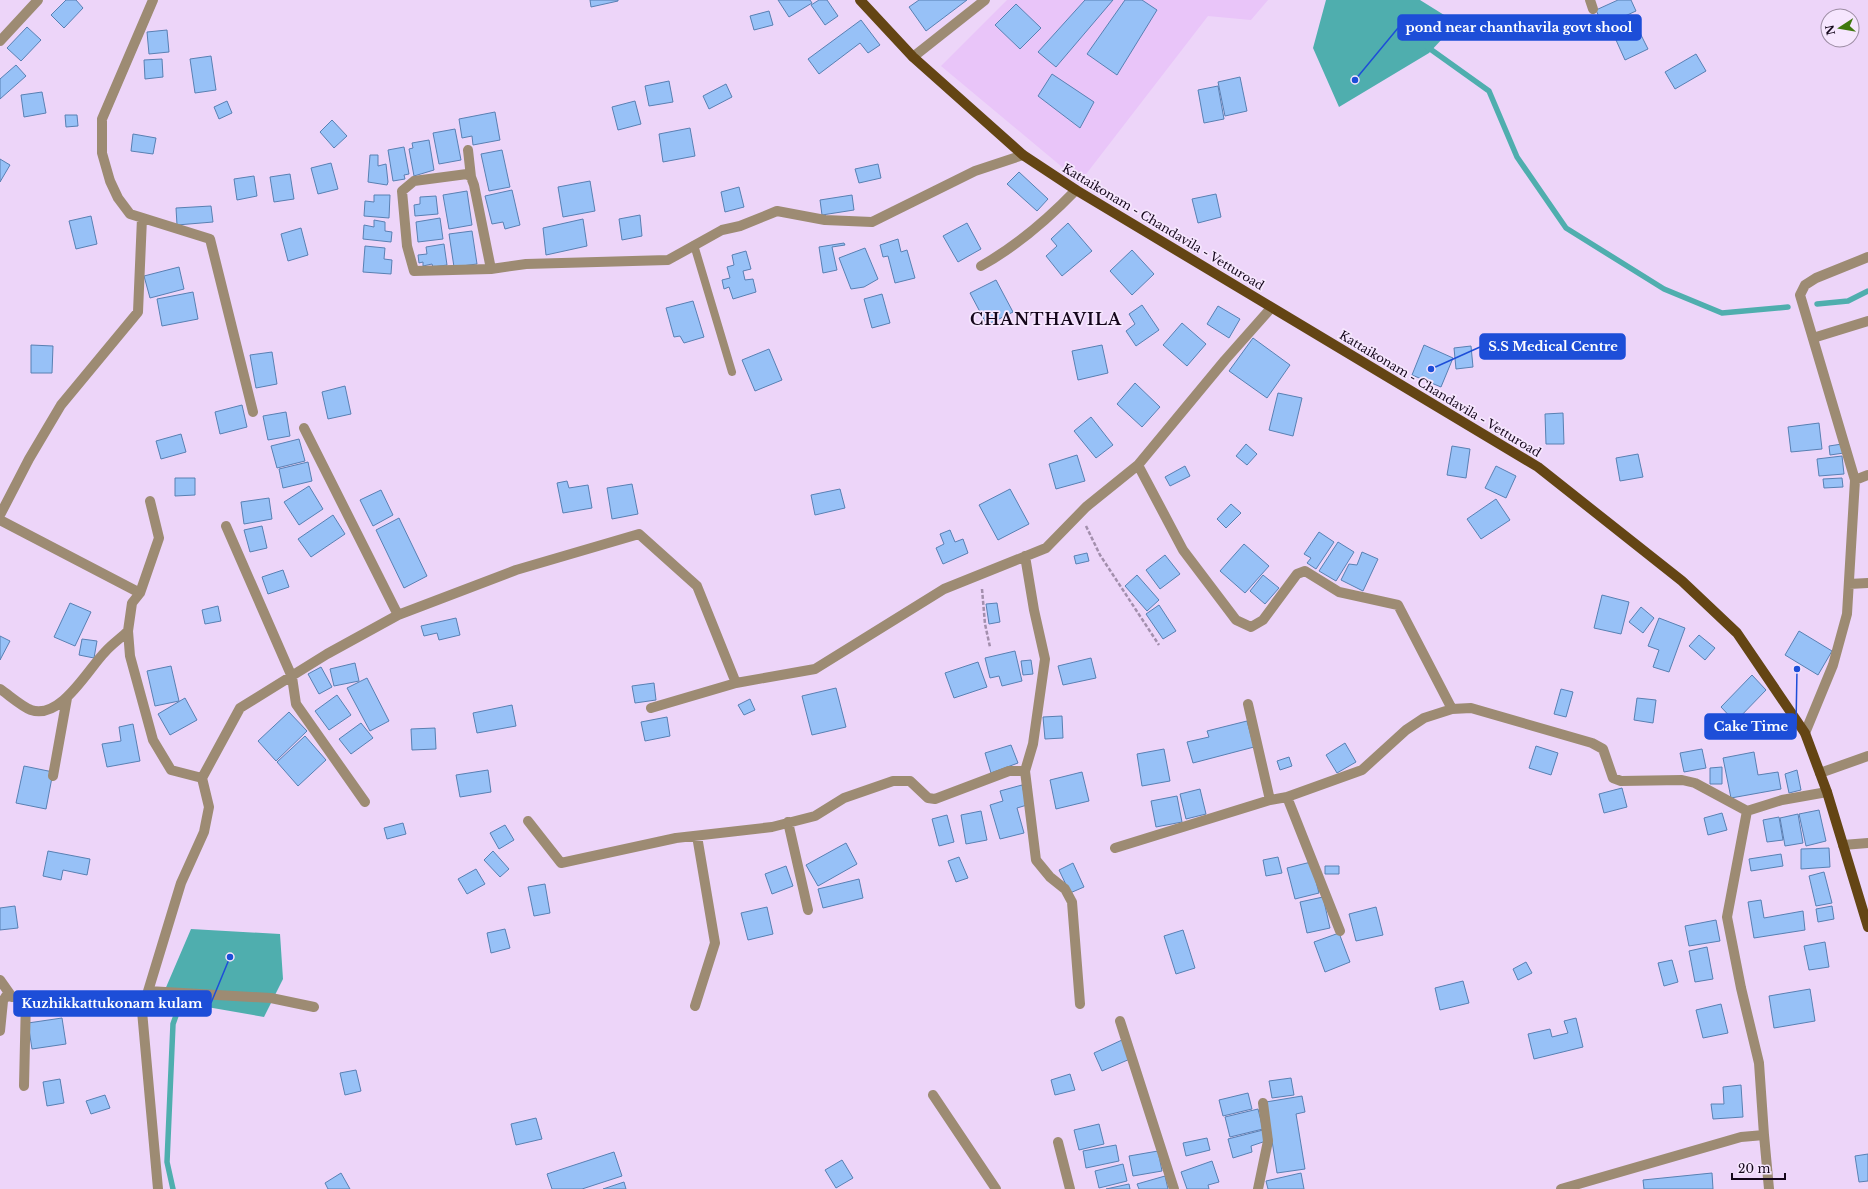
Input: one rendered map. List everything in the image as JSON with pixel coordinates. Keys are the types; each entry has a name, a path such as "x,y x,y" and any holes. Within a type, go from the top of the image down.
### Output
{"main road":[{"name":"Kattaikonam - Chandavila - Vetturoad","path":"860,0 914,57 1023,155 1076,190 1538,467 1682,580 1737,633 1805,733 1827,792 1868,927"}],"street":[{"path":"0,40 38,0"},
{"path":"153,0 102,120 102,153 110,181 118,198 130,214 210,239 253,412"},
{"path":"914,57 977,8 985,0"},
{"path":"468,150 471,177 490,269"},
{"path":"471,177 467,174 414,181 402,190 407,246 414,272 490,269 526,264 668,260 722,230 740,226 777,211 825,220 872,222 975,171 1023,155"},
{"path":"982,266 1004,254 1021,241 1076,190"},
{"path":"0,515 61,405 117,335 138,312 142,218"},
{"path":"1805,733 1833,665 1847,614 1855,480 1800,295 1805,285 1816,278 1868,257"},
{"path":"651,708 736,683 815,669 944,589 1046,548 1080,513 1138,465 1225,360 1271,308"},
{"path":"1813,338 1868,321"},
{"path":"304,428 398,615"},
{"path":"1138,465 1183,550 1236,620 1251,627 1258,624 1263,620 1297,574 1305,571 1339,592 1398,605 1452,709"},
{"path":"1855,480 1868,475"},
{"path":"150,501 159,538 140,593 132,603 128,631 130,656 153,740 172,770 202,778"},
{"path":"0,520 140,593"},
{"path":"226,526 292,677 296,704 365,802"},
{"path":"158,1189 142,1011 181,884 204,832 209,807 202,778 240,708 328,654 398,615 516,570 639,534 697,586 736,683"},
{"path":"1025,556 1034,610 1045,659 1034,744 1025,771 1036,860 1050,877 1065,889 1072,902 1080,1004"},
{"path":"1849,584 1868,582"},
{"path":"0,689 31,710 42,711 49,709 66,698 88,675 104,652 128,631"},
{"path":"53,776 66,698"},
{"path":"1248,704 1270,800"},
{"path":"1115,848 1270,800 1287,797 1362,770 1406,730 1424,718 1452,709 1471,708 1592,743 1603,749 1613,778 1621,781 1682,780 1694,783 1747,811 1782,800 1827,792"},
{"path":"1820,773 1868,756"},
{"path":"528,821 561,863 676,838 772,826 815,816 844,798 893,781 910,781 928,798 935,799 1010,771 1025,771"},
{"path":"1287,797 1340,931"},
{"path":"1747,811 1728,917 1740,988 1759,1063 1769,1189"},
{"path":"788,822 808,910"},
{"path":"695,1006 715,943 697,836"},
{"path":"1842,845 1868,843"},
{"path":"0,980 12,997"},
{"path":"148,991 270,998 314,1007"},
{"path":"0,1031 3,1001 6,996 142,1011"},
{"path":"24,1086 26,998"},
{"path":"1120,1021 1174,1189"},
{"path":"933,1095 996,1189"},
{"path":"1258,1189 1268,1141 1263,1103"},
{"path":"1561,1189 1741,1137 1764,1135"},
{"path":"1058,1142 1070,1189"}],"lane":[{"path":"694,245 732,372"}],"path":[{"path":"1080,513 1100,555 1159,645"},
{"path":"981,574 985,624 990,647"}],"shaded area":[{"path":"1007,0 1268,0 1251,20 1208,16 1080,182 941,66"},
{"path":"1326,0 1420,0 1457,23 1429,53 1339,107 1313,48"},
{"path":"191,929 280,934 283,979 264,1017 161,999"}],"building":[{"path":"66,0 76,0 83,8 64,28 51,15"},
{"path":"590,0 618,0 618,1 591,7"},
{"path":"778,0 810,0 812,3 789,17"},
{"path":"819,0 827,0 838,16 825,25 811,5"},
{"path":"919,0 967,0 926,31 909,7"},
{"path":"1085,0 1113,0 1056,67 1038,52"},
{"path":"1125,0 1142,0 1157,10 1117,75 1087,54"},
{"path":"1618,0 1631,0 1636,11 1603,26 1596,10"},
{"path":"1016,4 1041,28 1020,49 995,25"},
{"path":"769,11 773,25 754,30 750,16"},
{"path":"861,20 880,45 868,53 860,43 819,74 808,59"},
{"path":"27,27 41,40 21,61 7,48"},
{"path":"1638,29 1648,49 1625,60 1616,40"},
{"path":"167,30 169,52 149,54 147,32"},
{"path":"1696,54 1706,71 1675,89 1665,72"},
{"path":"211,56 216,90 195,93 190,59"},
{"path":"162,59 163,77 145,79 144,60"},
{"path":"16,65 26,76 0,99 0,79"},
{"path":"1052,74 1094,102 1080,128 1038,96"},
{"path":"1240,77 1247,111 1225,116 1218,82"},
{"path":"669,81 673,102 649,106 645,86"},
{"path":"726,84 732,97 709,109 703,96"},
{"path":"1218,86 1224,119 1204,123 1198,90"},
{"path":"42,92 46,113 24,117 21,95"},
{"path":"227,101 232,113 219,119 214,107"},
{"path":"635,101 641,124 618,130 612,107"},
{"path":"495,112 500,140 473,145 472,136 462,138 459,119"},
{"path":"65,115 77,115 78,126 66,127"},
{"path":"332,120 347,136 334,148 320,132"},
{"path":"690,128 695,156 663,162 659,134"},
{"path":"455,129 461,160 439,164 433,133"},
{"path":"133,134 156,138 153,154 131,151"},
{"path":"429,140 434,170 414,176 409,149 413,148 412,143"},
{"path":"404,147 409,174 404,175 405,179 393,181 388,150"},
{"path":"502,150 510,187 489,191 481,154"},
{"path":"370,155 378,155 378,166 386,164 387,185 368,182"},
{"path":"0,159 10,165 0,182"},
{"path":"331,163 338,189 318,194 311,168"},
{"path":"878,164 881,178 859,183 855,169"},
{"path":"1019,172 1048,199 1037,211 1007,184"},
{"path":"290,174 294,199 274,202 270,177"},
{"path":"254,176 257,196 237,200 234,179"},
{"path":"590,181 595,211 563,217 558,187"},
{"path":"739,187 744,207 725,212 721,192"},
{"path":"512,190 520,225 505,229 503,222 492,224 485,196"},
{"path":"467,191 472,225 449,229 443,195"},
{"path":"1216,194 1221,217 1198,223 1192,199"},
{"path":"374,195 390,195 389,218 364,216 365,201 374,202"},
{"path":"852,195 854,210 822,215 820,200"},
{"path":"436,196 438,214 415,216 414,205 420,204 420,197"},
{"path":"211,206 213,222 177,225 176,208"},
{"path":"640,215 642,236 622,240 619,219"},
{"path":"91,216 97,244 76,249 69,221"},
{"path":"440,218 443,239 418,242 416,222"},
{"path":"583,219 587,246 546,255 543,228"},
{"path":"374,220 385,222 385,231 392,232 391,242 363,239 364,225 374,227"},
{"path":"967,223 981,249 958,262 943,236"},
{"path":"1068,223 1092,251 1062,276 1046,256 1057,246 1051,239"},
{"path":"301,228 308,255 288,261 281,234"},
{"path":"472,231 477,264 454,267 449,234"},
{"path":"898,239 901,252 907,250 915,278 895,283 888,256 883,257 880,245"},
{"path":"844,243 845,245 832,247 837,270 823,273 819,247"},
{"path":"444,244 447,265 433,267 432,264 423,266 423,262 419,263 418,255 427,254 426,247"},
{"path":"365,246 385,248 384,259 392,260 391,274 363,272"},
{"path":"865,248 878,279 864,287 851,289 839,258"},
{"path":"1132,250 1154,274 1132,295 1110,271"},
{"path":"746,251 751,269 743,271 745,280 753,279 756,292 733,299 729,287 724,289 722,280 730,278 727,267 734,265 732,255"},
{"path":"179,267 184,289 150,298 144,276"},
{"path":"996,280 1013,312 987,325 970,293"},
{"path":"193,292 198,319 162,326 157,299"},
{"path":"882,294 890,323 872,328 864,299"},
{"path":"693,301 704,337 684,343 680,336 674,337 666,308"},
{"path":"1142,305 1159,330 1136,346 1126,331 1135,324 1129,314"},
{"path":"1218,306 1240,319 1229,338 1207,324"},
{"path":"1182,323 1206,344 1187,366 1163,345"},
{"path":"1253,338 1290,365 1267,398 1229,371"},
{"path":"31,345 53,346 52,373 31,373"},
{"path":"1102,345 1108,373 1078,380 1072,351"},
{"path":"1424,345 1453,358 1441,387 1412,375"},
{"path":"1471,346 1473,367 1456,369 1454,348"},
{"path":"769,349 782,380 755,391 742,360"},
{"path":"272,352 277,384 256,388 250,355"},
{"path":"1135,383 1160,407 1142,427 1117,404"},
{"path":"345,386 351,414 328,419 322,392"},
{"path":"1278,393 1302,398 1293,436 1269,430"},
{"path":"242,405 247,427 220,434 215,412"},
{"path":"286,412 290,436 268,440 263,416"},
{"path":"1563,413 1564,444 1546,444 1545,414"},
{"path":"1091,417 1113,445 1096,458 1074,431"},
{"path":"1819,423 1822,449 1791,452 1788,427"},
{"path":"181,434 186,452 161,459 156,441"},
{"path":"299,439 305,461 277,468 271,446"},
{"path":"1246,444 1257,454 1247,465 1236,456"},
{"path":"1842,444 1844,453 1830,455 1829,446"},
{"path":"1452,446 1470,449 1466,478 1447,475"},
{"path":"1638,454 1643,477 1620,481 1616,458"},
{"path":"1077,455 1085,481 1056,489 1049,464"},
{"path":"1842,456 1844,474 1819,476 1817,459"},
{"path":"308,462 312,481 283,488 279,469"},
{"path":"1185,466 1190,476 1170,486 1165,477"},
{"path":"1496,466 1516,476 1506,498 1485,488"},
{"path":"175,478 195,478 195,495 175,496"},
{"path":"1842,478 1843,487 1824,488 1823,479"},
{"path":"567,481 569,488 588,485 592,508 563,513 557,483"},
{"path":"632,484 638,514 612,519 607,488"},
{"path":"309,486 323,509 299,525 284,502"},
{"path":"840,489 845,508 815,515 811,495"},
{"path":"1010,489 1029,524 998,540 979,505"},
{"path":"381,490 393,515 373,526 360,500"},
{"path":"269,498 272,519 244,524 241,502"},
{"path":"1496,499 1510,520 1481,539 1467,519"},
{"path":"1231,504 1241,513 1226,528 1217,519"},
{"path":"333,515 345,534 311,557 298,539"},
{"path":"399,518 427,576 404,588 376,530"},
{"path":"262,526 267,548 250,552 244,530"},
{"path":"950,530 955,542 963,539 968,553 943,564 936,548 944,544 940,534"},
{"path":"1319,532 1334,542 1316,569 1307,563 1311,558 1304,554"},
{"path":"1338,542 1354,552 1336,581 1319,571"},
{"path":"1244,544 1269,566 1245,593 1220,571"},
{"path":"1362,552 1378,559 1363,591 1341,580 1349,564 1357,565"},
{"path":"1087,553 1089,561 1076,564 1074,556"},
{"path":"1165,555 1180,574 1160,589 1146,570"},
{"path":"283,570 289,587 268,594 262,577"},
{"path":"1137,575 1159,600 1147,611 1125,586"},
{"path":"1263,575 1279,588 1265,604 1250,591"},
{"path":"1602,595 1629,602 1621,634 1594,628"},
{"path":"70,603 91,612 75,646 54,637"},
{"path":"997,603 1000,622 989,624 986,604"},
{"path":"1159,605 1176,631 1163,639 1146,614"},
{"path":"218,606 221,621 205,624 202,610"},
{"path":"1641,607 1654,618 1643,633 1629,622"},
{"path":"456,618 460,635 439,640 437,633 424,636 421,626"},
{"path":"1659,618 1685,628 1669,672 1653,667 1659,650 1648,646"},
{"path":"1799,631 1832,651 1818,675 1785,655"},
{"path":"1699,635 1715,648 1705,660 1689,646"},
{"path":"0,636 10,641 0,660"},
{"path":"82,639 97,641 94,658 79,655"},
{"path":"1015,651 1022,681 1002,686 999,676 990,678 985,658"},
{"path":"1091,658 1096,678 1063,685 1058,666"},
{"path":"1031,660 1033,674 1023,675 1021,661"},
{"path":"978,662 987,687 954,698 945,673"},
{"path":"355,663 359,681 334,686 330,669"},
{"path":"171,666 179,701 155,706 147,671"},
{"path":"321,667 332,687 319,694 308,674"},
{"path":"1752,675 1766,690 1735,722 1721,707"},
{"path":"367,678 389,721 370,731 347,688"},
{"path":"654,683 656,700 635,703 632,686"},
{"path":"836,688 846,727 812,735 802,696"},
{"path":"1561,689 1573,692 1566,717 1554,714"},
{"path":"337,695 351,715 329,730 315,711"},
{"path":"185,698 197,720 170,735 158,714"},
{"path":"1637,698 1656,700 1653,723 1634,720"},
{"path":"750,699 755,710 744,715 738,705"},
{"path":"512,705 516,726 477,733 473,713"},
{"path":"289,712 307,731 276,761 258,741"},
{"path":"1062,716 1063,738 1045,739 1043,717"},
{"path":"667,717 670,736 645,741 641,722"},
{"path":"1247,721 1254,747 1193,763 1187,742 1209,737 1207,731"},
{"path":"361,723 373,738 351,754 339,739"},
{"path":"133,724 140,761 107,767 102,744 121,741 119,727"},
{"path":"435,728 436,749 412,750 411,729"},
{"path":"305,736 326,760 298,786 277,762"},
{"path":"1345,743 1356,762 1337,773 1326,755"},
{"path":"1011,745 1018,763 991,773 985,753"},
{"path":"1536,746 1558,753 1551,775 1529,768"},
{"path":"1164,749 1170,781 1142,786 1137,754"},
{"path":"1702,749 1706,768 1684,772 1680,753"},
{"path":"1754,752 1758,775 1778,772 1781,789 1731,798 1723,758"},
{"path":"1289,757 1292,766 1280,770 1277,761"},
{"path":"24,766 53,772 46,809 16,803"},
{"path":"1722,767 1722,784 1710,784 1710,768"},
{"path":"488,770 491,792 460,797 456,775"},
{"path":"1797,770 1801,790 1789,793 1785,774"},
{"path":"1082,772 1089,801 1056,809 1050,780"},
{"path":"1022,785 1027,805 1017,808 1024,833 1000,839 990,805 1003,801 1000,791"},
{"path":"1622,788 1627,807 1604,813 1599,794"},
{"path":"1200,789 1206,814 1186,819 1180,794"},
{"path":"1177,796 1182,822 1156,827 1151,801"},
{"path":"1819,810 1826,841 1806,846 1799,814"},
{"path":"981,811 987,840 966,844 961,815"},
{"path":"1722,813 1727,830 1708,835 1704,818"},
{"path":"1798,814 1803,843 1785,846 1780,818"},
{"path":"947,815 954,842 939,846 932,819"},
{"path":"1779,817 1783,840 1767,842 1763,820"},
{"path":"403,823 406,834 387,839 384,828"},
{"path":"505,825 514,840 499,849 490,833"},
{"path":"846,843 857,864 818,886 806,865"},
{"path":"1829,848 1830,867 1801,869 1801,849"},
{"path":"48,851 90,859 87,875 63,870 61,880 43,876"},
{"path":"493,851 509,869 500,877 484,860"},
{"path":"1781,854 1783,866 1751,871 1749,859"},
{"path":"959,857 968,878 956,882 948,861"},
{"path":"1278,857 1282,873 1266,876 1263,860"},
{"path":"1311,862 1319,893 1295,899 1287,868"},
{"path":"1073,863 1084,887 1070,893 1059,870"},
{"path":"786,866 793,886 772,894 765,874"},
{"path":"1325,866 1339,866 1339,874 1325,874"},
{"path":"476,869 485,884 467,894 458,879"},
{"path":"1824,872 1832,903 1816,906 1809,876"},
{"path":"859,879 863,898 823,908 818,889"},
{"path":"545,884 550,913 534,916 528,887"},
{"path":"1323,897 1330,928 1307,933 1300,902"},
{"path":"1761,900 1764,918 1803,911 1805,930 1754,938 1748,902"},
{"path":"15,906 18,928 0,930 0,908"},
{"path":"1832,906 1834,919 1818,922 1816,909"},
{"path":"767,907 773,934 748,940 741,913"},
{"path":"1376,907 1383,935 1356,941 1349,914"},
{"path":"1716,920 1720,941 1689,946 1685,926"},
{"path":"505,929 510,948 491,953 487,933"},
{"path":"1183,930 1195,968 1176,974 1164,936"},
{"path":"1339,933 1350,962 1325,972 1314,942"},
{"path":"1825,942 1829,967 1809,970 1804,946"},
{"path":"1707,947 1713,979 1695,982 1689,951"},
{"path":"1672,960 1678,982 1664,986 1658,963"},
{"path":"1526,962 1532,973 1518,980 1513,969"},
{"path":"1463,981 1469,1003 1440,1010 1435,988"},
{"path":"1810,989 1815,1021 1774,1028 1769,996"},
{"path":"1721,1004 1728,1033 1703,1038 1696,1010"},
{"path":"62,1018 66,1044 32,1049 28,1023"},
{"path":"1576,1018 1583,1047 1534,1059 1528,1034 1550,1029 1552,1037 1568,1033 1564,1021"},
{"path":"1122,1040 1130,1059 1102,1071 1094,1053"},
{"path":"356,1070 361,1091 345,1095 340,1073"},
{"path":"1070,1074 1075,1090 1055,1095 1051,1080"},
{"path":"1291,1078 1294,1095 1272,1098 1269,1081"},
{"path":"60,1079 64,1103 47,1106 43,1082"},
{"path":"1741,1085 1743,1117 1713,1119 1711,1104 1724,1104 1723,1087"},
{"path":"1248,1093 1252,1109 1223,1116 1219,1100"},
{"path":"105,1095 110,1108 91,1114 86,1101"},
{"path":"1302,1096 1305,1112 1296,1114 1305,1169 1277,1173 1266,1102"},
{"path":"1258,1109 1263,1129 1230,1137 1225,1117"},
{"path":"536,1118 542,1139 516,1145 511,1124"},
{"path":"1099,1124 1104,1144 1079,1150 1074,1130"},
{"path":"1263,1130 1266,1141 1251,1146 1252,1152 1233,1158 1228,1139"},
{"path":"1207,1138 1210,1150 1186,1156 1183,1143"},
{"path":"1116,1145 1119,1161 1086,1168 1083,1151"},
{"path":"1158,1151 1162,1171 1133,1176 1129,1156"},
{"path":"614,1152 622,1176 582,1189 552,1189 547,1174"},
{"path":"1868,1154 1868,1181 1859,1182 1855,1156"},
{"path":"842,1160 853,1178 836,1188 825,1170"},
{"path":"1212,1161 1219,1182 1208,1185 1209,1189 1187,1189 1181,1172"},
{"path":"1123,1164 1127,1181 1099,1188 1095,1171"},
{"path":"341,1173 350,1189 328,1189 325,1183"},
{"path":"1301,1173 1304,1189 1268,1189 1266,1181"},
{"path":"1712,1173 1713,1189 1644,1189 1643,1180"},
{"path":"1165,1176 1168,1189 1139,1189 1137,1184"},
{"path":"624,1182 626,1189 603,1189"},
{"path":"1129,1184 1130,1189 1106,1189"}],"waterway":[{"path":"1426,46 1489,91 1517,157 1566,228 1664,289 1722,313 1788,307"},
{"path":"1817,304 1848,301 1868,291"},
{"path":"173,1189 167,1162 173,1024 183,996"}],"place":[{"name":"pond near chanthavila govt shool","path":"1355,80"},
{"name":"S.S Medical Centre","path":"1431,369"},
{"name":"Cake Time","path":"1797,669"},
{"name":"Kuzhikkattukonam kulam","path":"230,957"}],"district":[{"name":"CHANTHAVILA","path":"1046,319"}]}
